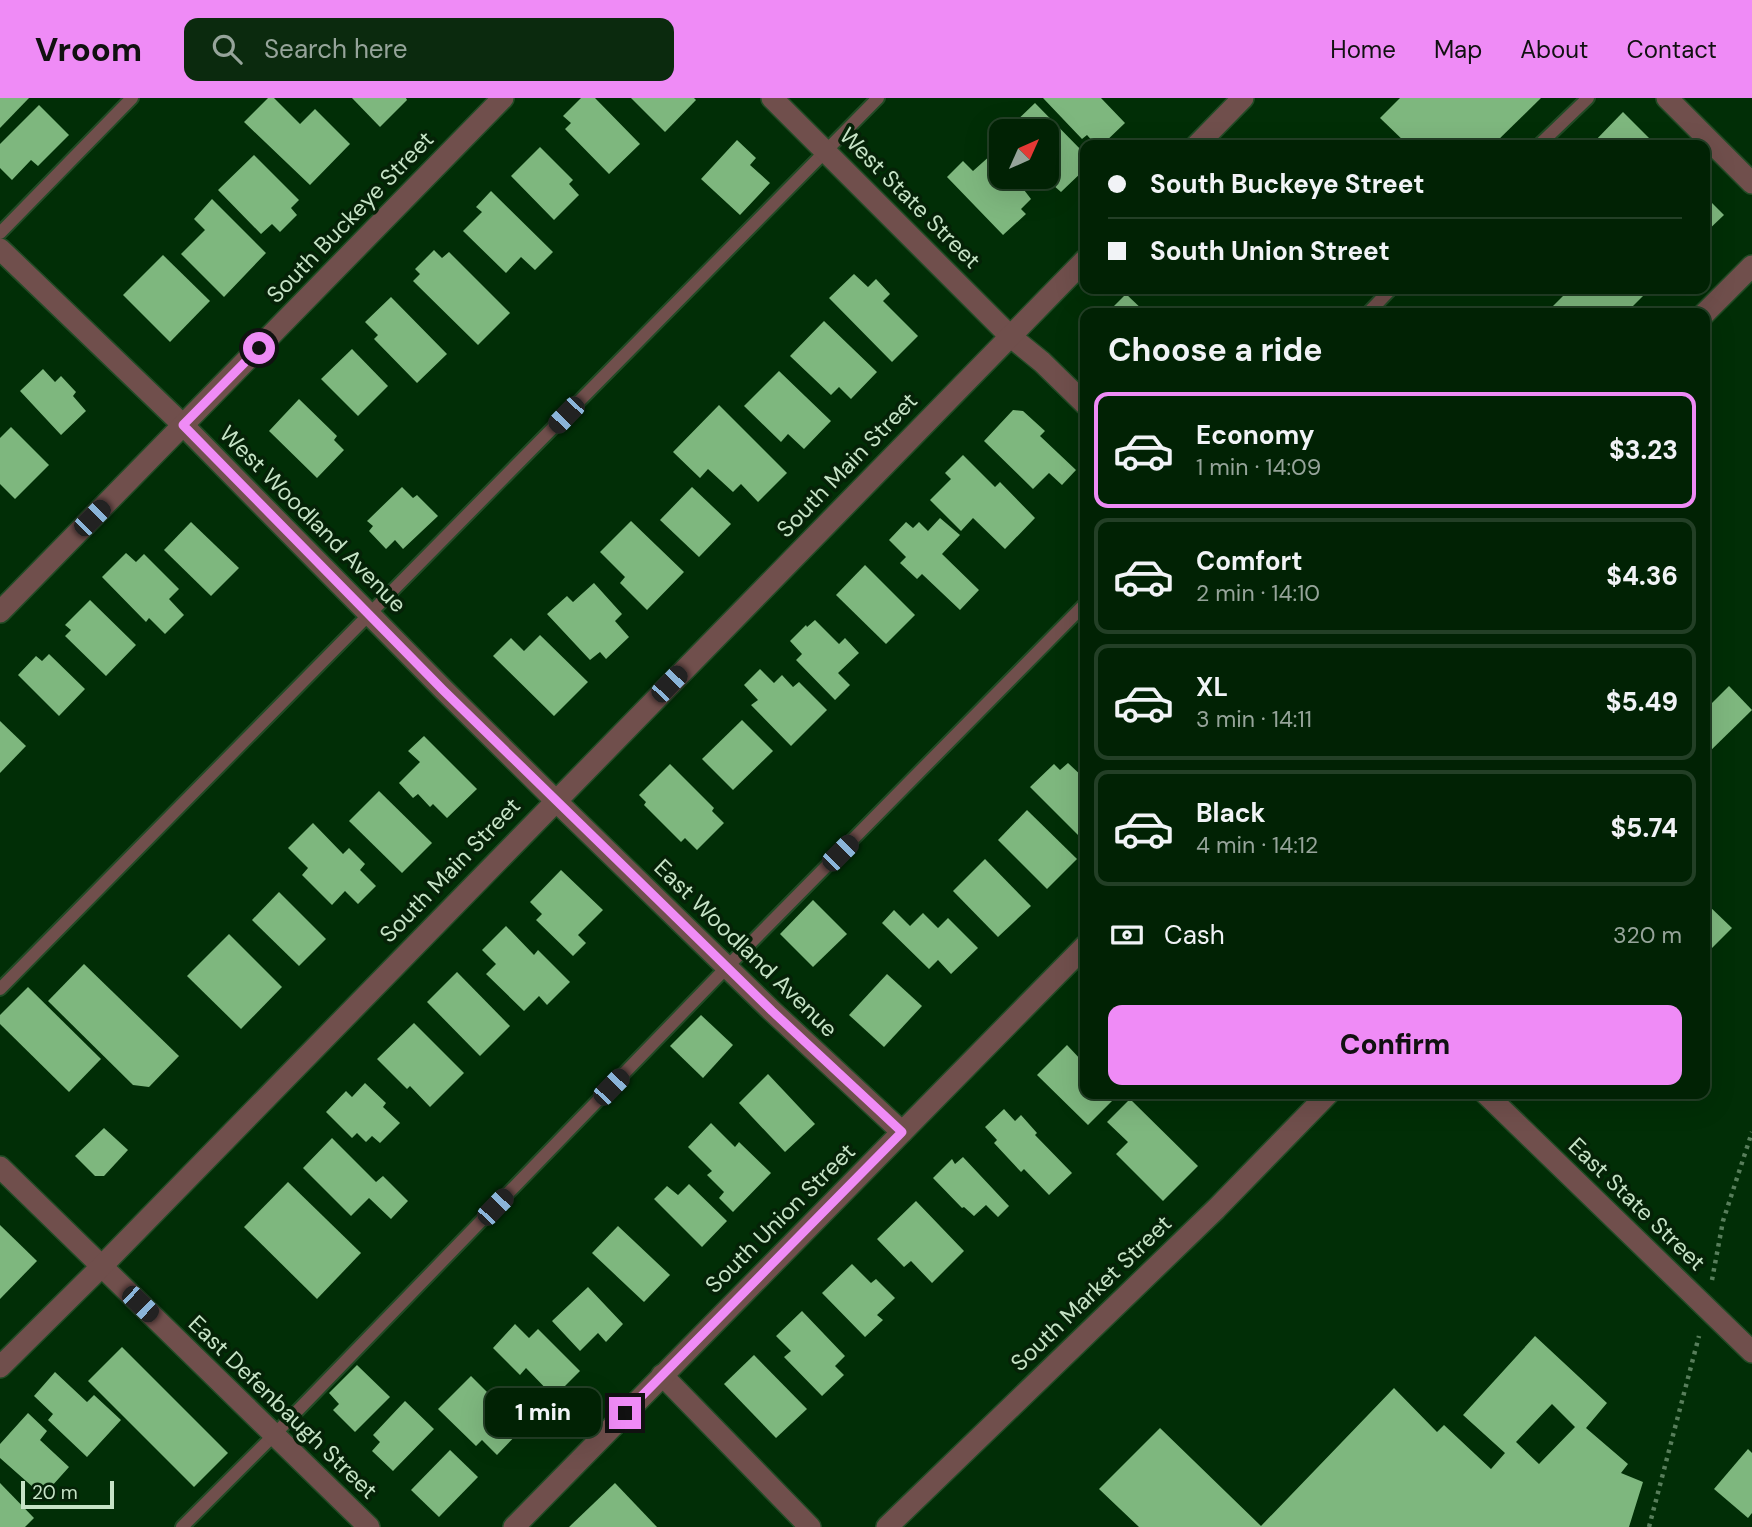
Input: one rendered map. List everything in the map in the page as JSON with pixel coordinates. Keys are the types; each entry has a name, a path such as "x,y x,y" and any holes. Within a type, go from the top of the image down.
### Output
{"street":[{"name":"South Buckeye Street","path":"0,612 503,98"},
{"name":"West State Street","path":"772,98 1010,336"},
{"path":"1202,140 1243,98"},
{"path":"1667,98 1709,140"},
{"path":"1710,141 1752,183"},
{"name":"West Woodland Avenue","path":"0,249 183,425 555,800"},
{"name":"South Main Street","path":"0,1367 101,1267 1080,265"},
{"path":"1710,308 1752,266"},
{"path":"1010,336 1042,362 1080,399"},
{"name":"East Woodland Avenue","path":"555,800 902,1132"},
{"name":"South Union Street","path":"514,1527 1080,951"},
{"name":"South Market Street","path":"887,1527 1216,1209 1323,1099"},
{"name":"East State Street","path":"1491,1099 1752,1352"},
{"name":"East Defenbaugh Street","path":"0,1167 369,1527"},
{"path":"662,1375 810,1527"}],"lane":[{"path":"0,233 132,98"},
{"path":"0,989 878,98"},
{"path":"1544,140 1588,98"},
{"path":"1373,308 1386,294"},
{"path":"182,1527 1080,609"}],"building":[{"path":"0,98 29,98 0,128"},
{"path":"268,98 274,98 300,124 315,109 350,144 310,185 244,122"},
{"path":"352,98 406,98 407,100 380,127"},
{"path":"581,98 595,98 640,144 609,174 565,129 571,123 563,116"},
{"path":"631,98 694,98 696,100 665,132"},
{"path":"1043,98 1101,98 1125,123 1107,140 1092,140 1087,135 1082,139"},
{"path":"1400,98 1541,98 1498,140 1403,140 1380,118"},
{"path":"1035,103 1051,119 1018,119"},
{"path":"39,105 69,135 38,166 31,160 12,180 0,168 0,144"},
{"path":"1623,112 1651,140 1596,140"},
{"path":"1059,127 1080,149 1080,174 1061,192 1058,189"},
{"path":"737,140 756,158 750,165 770,183 740,215 701,179"},
{"path":"540,147 573,180 569,184 579,195 554,220 511,176"},
{"path":"254,155 299,200 291,208 297,215 280,232 272,224 261,234 218,190"},
{"path":"989,157 989,189 1023,189 1031,199 1021,209 1026,214 1003,235 947,177 963,161 973,171"},
{"path":"491,191 553,252 535,270 521,257 506,273 463,231 482,212 476,207"},
{"path":"212,199 266,253 224,297 181,254 205,230 194,219"},
{"path":"1710,201 1724,215 1710,228"},
{"path":"434,250 442,258 449,252 510,313 478,345 413,281 420,274 415,269"},
{"path":"163,255 210,301 170,342 123,295"},
{"path":"854,274 868,287 876,279 890,294 883,301 918,336 892,362 829,298"},
{"path":"1126,294 1141,308 1112,308"},
{"path":"1565,294 1645,294 1631,308 1551,308"},
{"path":"391,297 447,354 417,383 374,339 378,335 365,322"},
{"path":"824,321 877,372 851,399 839,387 831,395 790,356"},
{"path":"352,349 388,386 358,416 321,379"},
{"path":"43,369 55,382 61,376 76,392 73,396 86,411 61,435 20,391"},
{"path":"779,371 831,421 804,449 788,434 781,442 744,406"},
{"path":"299,399 337,436 334,440 344,450 317,478 269,431"},
{"path":"719,405 787,473 758,502 741,484 733,492 708,469 700,478 673,452"},
{"path":"1013,410 1023,411 1045,431 1040,436 1076,470 1062,485 1049,473 1033,489 984,441"},
{"path":"11,427 49,465 15,499 0,484 0,438"},
{"path":"963,455 995,487 1000,482 1035,518 1005,549 973,518 961,531 930,500 951,479 945,473"},
{"path":"402,487 413,498 417,495 438,516 403,549 395,540 386,549 369,531 373,526 367,521"},
{"path":"692,487 731,524 699,557 660,520"},
{"path":"940,518 960,535 942,554 979,590 960,610 922,574 917,579 900,563 906,557 889,540 906,522 913,528 919,522 928,531"},
{"path":"631,521 684,572 647,610 620,583 625,577 600,552"},
{"path":"191,522 239,568 211,596 164,550"},
{"path":"126,553 136,562 144,554 179,589 169,599 184,615 165,634 149,618 146,622 102,577"},
{"path":"865,565 915,615 886,644 836,595"},
{"path":"594,583 622,614 615,621 629,637 606,659 600,652 590,660 547,614 567,596 573,602"},
{"path":"90,600 136,645 106,676 65,636 71,630 65,625"},
{"path":"815,620 839,644 845,638 859,653 838,673 850,685 835,700 796,660 802,654 790,641"},
{"path":"540,635 588,682 554,716 493,656 511,638 524,651"},
{"path":"49,654 85,689 59,716 18,675 36,656 42,661"},
{"path":"760,669 774,683 782,675 793,687 799,682 827,710 791,746 751,705 758,700 744,685"},
{"path":"1729,686 1752,710 1710,751 1710,705"},
{"path":"742,720 773,751 733,790 702,759"},
{"path":"0,721 26,746 0,773"},
{"path":"424,736 477,789 447,818 433,804 430,807 418,794 413,798 399,783 420,762 408,751"},
{"path":"1068,763 1080,774 1080,837 1030,787 1054,764 1060,770"},
{"path":"670,764 714,808 712,811 724,823 697,850 685,838 681,842 644,805 646,802 639,795"},
{"path":"379,791 432,843 402,873 349,821"},
{"path":"1027,810 1077,859 1047,889 998,840"},
{"path":"313,823 343,854 349,848 365,864 360,870 376,886 358,904 345,891 332,905 302,875 308,868 288,848"},
{"path":"985,859 1031,906 998,937 953,891"},
{"path":"561,870 603,910 578,935 586,943 573,956 536,920 542,914 530,902"},
{"path":"279,892 326,939 299,966 252,920"},
{"path":"813,900 847,934 813,967 780,934"},
{"path":"1710,907 1732,928 1710,950"},
{"path":"894,910 910,926 923,913 938,928 948,918 978,948 951,974 938,960 929,969 882,923"},
{"path":"506,926 534,955 538,950 570,982 547,1005 539,996 524,1011 486,974 496,964 482,950"},
{"path":"229,934 282,987 241,1029 187,976"},
{"path":"84,964 179,1056 149,1087 133,1085 48,1001"},
{"path":"457,972 510,1026 480,1056 427,1002"},
{"path":"887,974 922,1006 884,1047 849,1015"},
{"path":"28,987 101,1059 69,1092 0,1024 0,1015"},
{"path":"701,1015 733,1045 703,1078 670,1046"},
{"path":"414,1023 464,1073 430,1107 410,1086 407,1089 377,1059"},
{"path":"1067,1045 1080,1059 1080,1099 1113,1100 1088,1125 1037,1075"},
{"path":"768,1074 815,1124 785,1152 739,1103"},
{"path":"365,1083 386,1103 383,1107 400,1123 380,1143 372,1136 366,1142 357,1133 352,1138 326,1112 346,1091 352,1097"},
{"path":"1130,1099 1198,1166 1163,1201 1116,1154 1128,1142 1107,1122"},
{"path":"1004,1109 1015,1121 1021,1115 1037,1133 1035,1135 1072,1173 1049,1195 1024,1169 1021,1172 994,1143 997,1140 985,1127"},
{"path":"711,1123 735,1147 739,1142 771,1173 733,1212 719,1198 724,1192 707,1175 712,1171 688,1147"},
{"path":"104,1128 128,1150 104,1176 95,1176 75,1156"},
{"path":"332,1138 376,1182 383,1176 408,1201 391,1219 369,1198 351,1216 303,1168"},
{"path":"963,1157 1009,1206 998,1217 986,1205 974,1216 962,1208 933,1178 952,1159 955,1164"},
{"path":"288,1182 361,1253 317,1299 244,1227"},
{"path":"689,1184 727,1221 702,1247 654,1199 667,1186 678,1195"},
{"path":"916,1201 964,1251 932,1283 911,1261 904,1267 877,1239"},
{"path":"0,1225 37,1261 0,1299"},
{"path":"618,1226 670,1275 644,1302 592,1253"},
{"path":"852,1264 871,1283 876,1279 895,1298 877,1315 883,1320 865,1337 822,1293"},
{"path":"588,1287 623,1324 606,1342 598,1333 580,1351 552,1321"},
{"path":"802,1311 845,1356 835,1366 844,1375 822,1396 784,1357 791,1351 776,1336"},
{"path":"515,1324 529,1338 538,1329 580,1371 554,1397 526,1368 520,1375 493,1348"},
{"path":"1535,1336 1607,1403 1586,1428 1628,1464 1621,1473 1643,1482 1629,1527 1139,1527 1099,1489 1160,1428 1261,1526 1394,1388 1437,1432 1444,1425 1491,1469 1505,1453 1463,1415","holes":["1552,1404 1575,1427 1539,1464 1516,1442"]},
{"path":"122,1347 228,1453 194,1487 88,1381"},
{"path":"754,1355 807,1409 776,1438 724,1384"},
{"path":"357,1365 390,1397 355,1432 333,1410 339,1404 329,1393"},
{"path":"55,1372 87,1402 94,1395 121,1420 87,1457 48,1420 53,1414 34,1396"},
{"path":"471,1376 523,1428 497,1455 482,1440 476,1446 438,1409"},
{"path":"405,1401 434,1429 393,1471 372,1451 380,1442 373,1435"},
{"path":"28,1413 47,1431 40,1440 69,1467 43,1496 0,1458 0,1444"},
{"path":"1748,1449 1752,1453 1752,1513 1748,1518 1714,1489"},
{"path":"450,1450 478,1477 439,1517 411,1490"},
{"path":"0,1483 34,1518 25,1527 0,1527"},
{"path":"615,1483 657,1527 569,1527"}],"route":[{"path":"259,348 183,425 443,690 772,1011 902,1132 625,1413"}]}
